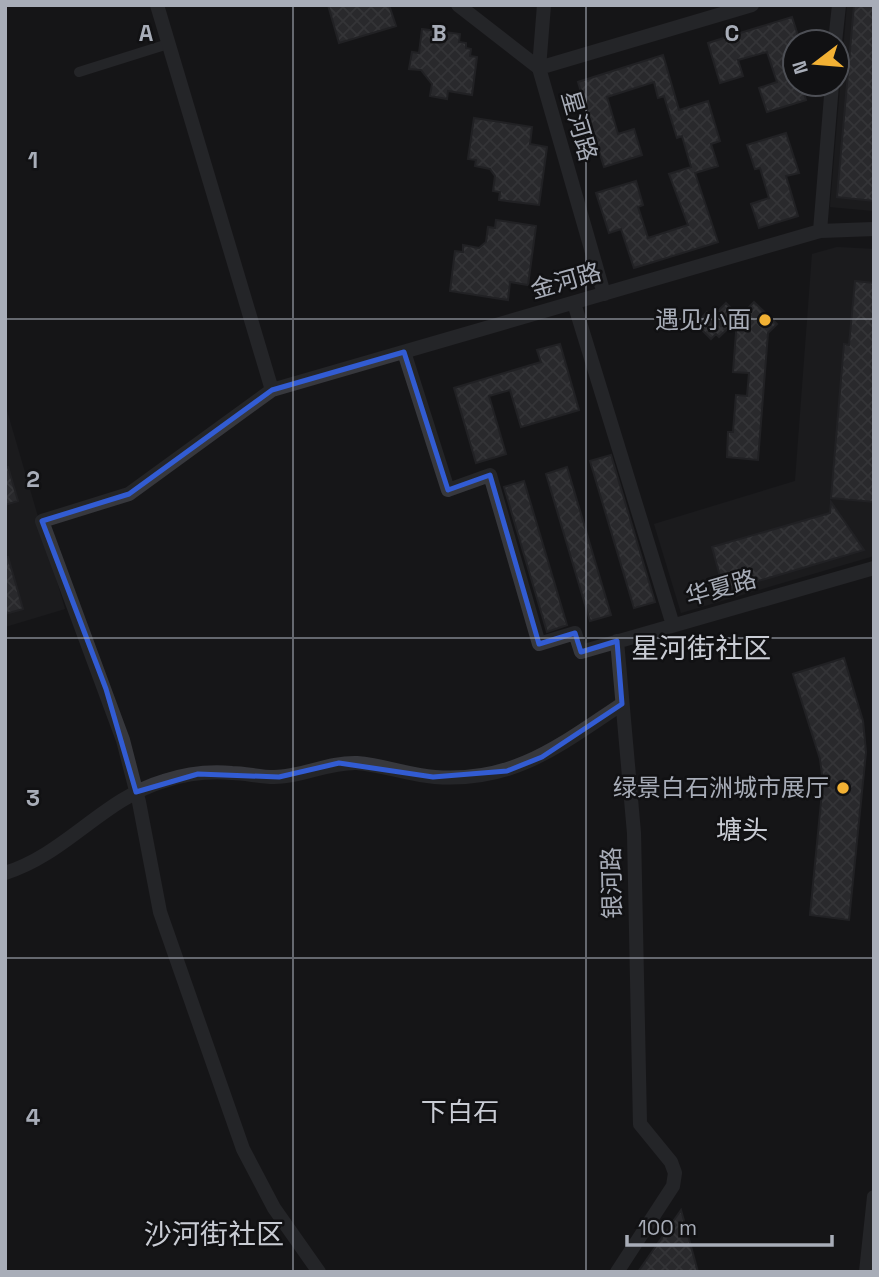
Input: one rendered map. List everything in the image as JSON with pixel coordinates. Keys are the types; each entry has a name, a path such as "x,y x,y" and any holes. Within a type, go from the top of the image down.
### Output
{"street":[{"path":"157,5 272,390"},
{"name":"星河路","path":"458,5 539,68 604,294"},
{"path":"544,5 539,68 752,5"},
{"path":"837,28 839,5"},
{"path":"79,72 168,44"},
{"path":"820,231 831,98"},
{"name":"金河路","path":"136,792 106,689 43,521 129,494 272,390 820,231 874,229"},
{"path":"575,303 673,625"},
{"name":"华夏路","path":"404,352 448,490 490,475 539,644 575,633 581,652 874,568"},
{"name":"银河路","path":"617,641 634,833 640,1124 671,1162 675,1173 673,1185 617,1272"},
{"path":"5,873 50,854 101,813 136,792 164,781 198,774 234,772 256,777 279,777 339,763 359,763 433,777 482,776 507,771 542,757 622,704"},
{"path":"136,792 163,924 243,1149 274,1208 318,1272"},
{"path":"866,1272 874,1197"}],"highlighted area":[{"path":"404,352 448,490 490,475 539,644 575,633 581,652 617,641 622,704 542,757 507,771 433,777 339,763 279,777 198,774 136,792 106,689 42,521 129,494 272,390"}],"shaded area":[{"path":"847,5 874,5 874,211 830,207 839,98 851,98 851,28 845,28"},
{"path":"837,247 874,249 874,556 681,613 654,524 795,481 812,254"},
{"path":"5,404 65,609 5,627"}],"building":[{"path":"328,5 389,5 396,26 339,43"},
{"path":"854,5 874,5 874,201 837,197 846,98 851,98"},
{"path":"792,17 796,28 781,28 781,98 806,100 767,112 759,88 777,82 767,52 738,60 743,76 720,83 708,43"},
{"path":"422,29 460,34 459,42 466,43 466,48 471,49 470,56 477,57 472,95 448,91 447,99 430,96 432,84 421,70 409,69 412,52 419,53"},
{"path":"663,55 679,110 708,101 720,141 711,144 718,166 695,173 718,242 634,268 621,229 609,233 596,193 636,181 643,205 638,207 648,238 688,225 669,174 691,167 682,136 677,138 664,96 658,98 654,82 607,97 618,134 634,129 642,155 604,167 578,82"},
{"path":"474,118 532,127 530,144 547,147 539,205 499,200 500,192 493,191 495,176 490,169 475,166 476,160 468,159"},
{"path":"786,133 799,173 786,176 798,216 759,228 751,204 769,198 760,168 755,169 747,145"},
{"path":"496,220 536,226 528,285 510,282 508,300 450,291 455,251 463,252 463,245 479,248 486,242 488,227 495,228"},
{"path":"855,281 874,283 874,502 831,498 844,344 849,345"},
{"path":"754,302 777,324 768,333 758,460 727,457 728,432 733,432 736,395 747,396 749,373 733,372 737,320"},
{"path":"726,303 740,317 719,337 716,334 711,339 696,324 707,312 712,317"},
{"path":"560,344 579,410 521,427 510,390 489,396 506,454 476,463 454,388 541,362 537,350"},
{"path":"611,455 655,602 634,608 590,461"},
{"path":"8,467 18,501 5,505 5,468"},
{"path":"567,467 611,615 590,621 546,474"},
{"path":"524,481 567,625 547,632 504,487"},
{"path":"831,502 864,550 724,591 712,547 830,513"},
{"path":"5,557 8,557 23,609 5,614"},
{"name":"绿景白石洲城市展厅","path":"844,658 863,721 866,752 849,920 810,915 823,782 820,759 793,674"},
{"path":"681,1210 698,1272 638,1272"}],"place":[{"name":"遇见小面","path":"765,320"},
{"name":"绿景白石洲城市展厅","path":"843,788"}],"district":[{"name":"星河街社区","path":"701,648"},
{"name":"塘头","path":"742,830"},
{"name":"下白石","path":"460,1112"},
{"name":"沙河街社区","path":"214,1234"}]}
